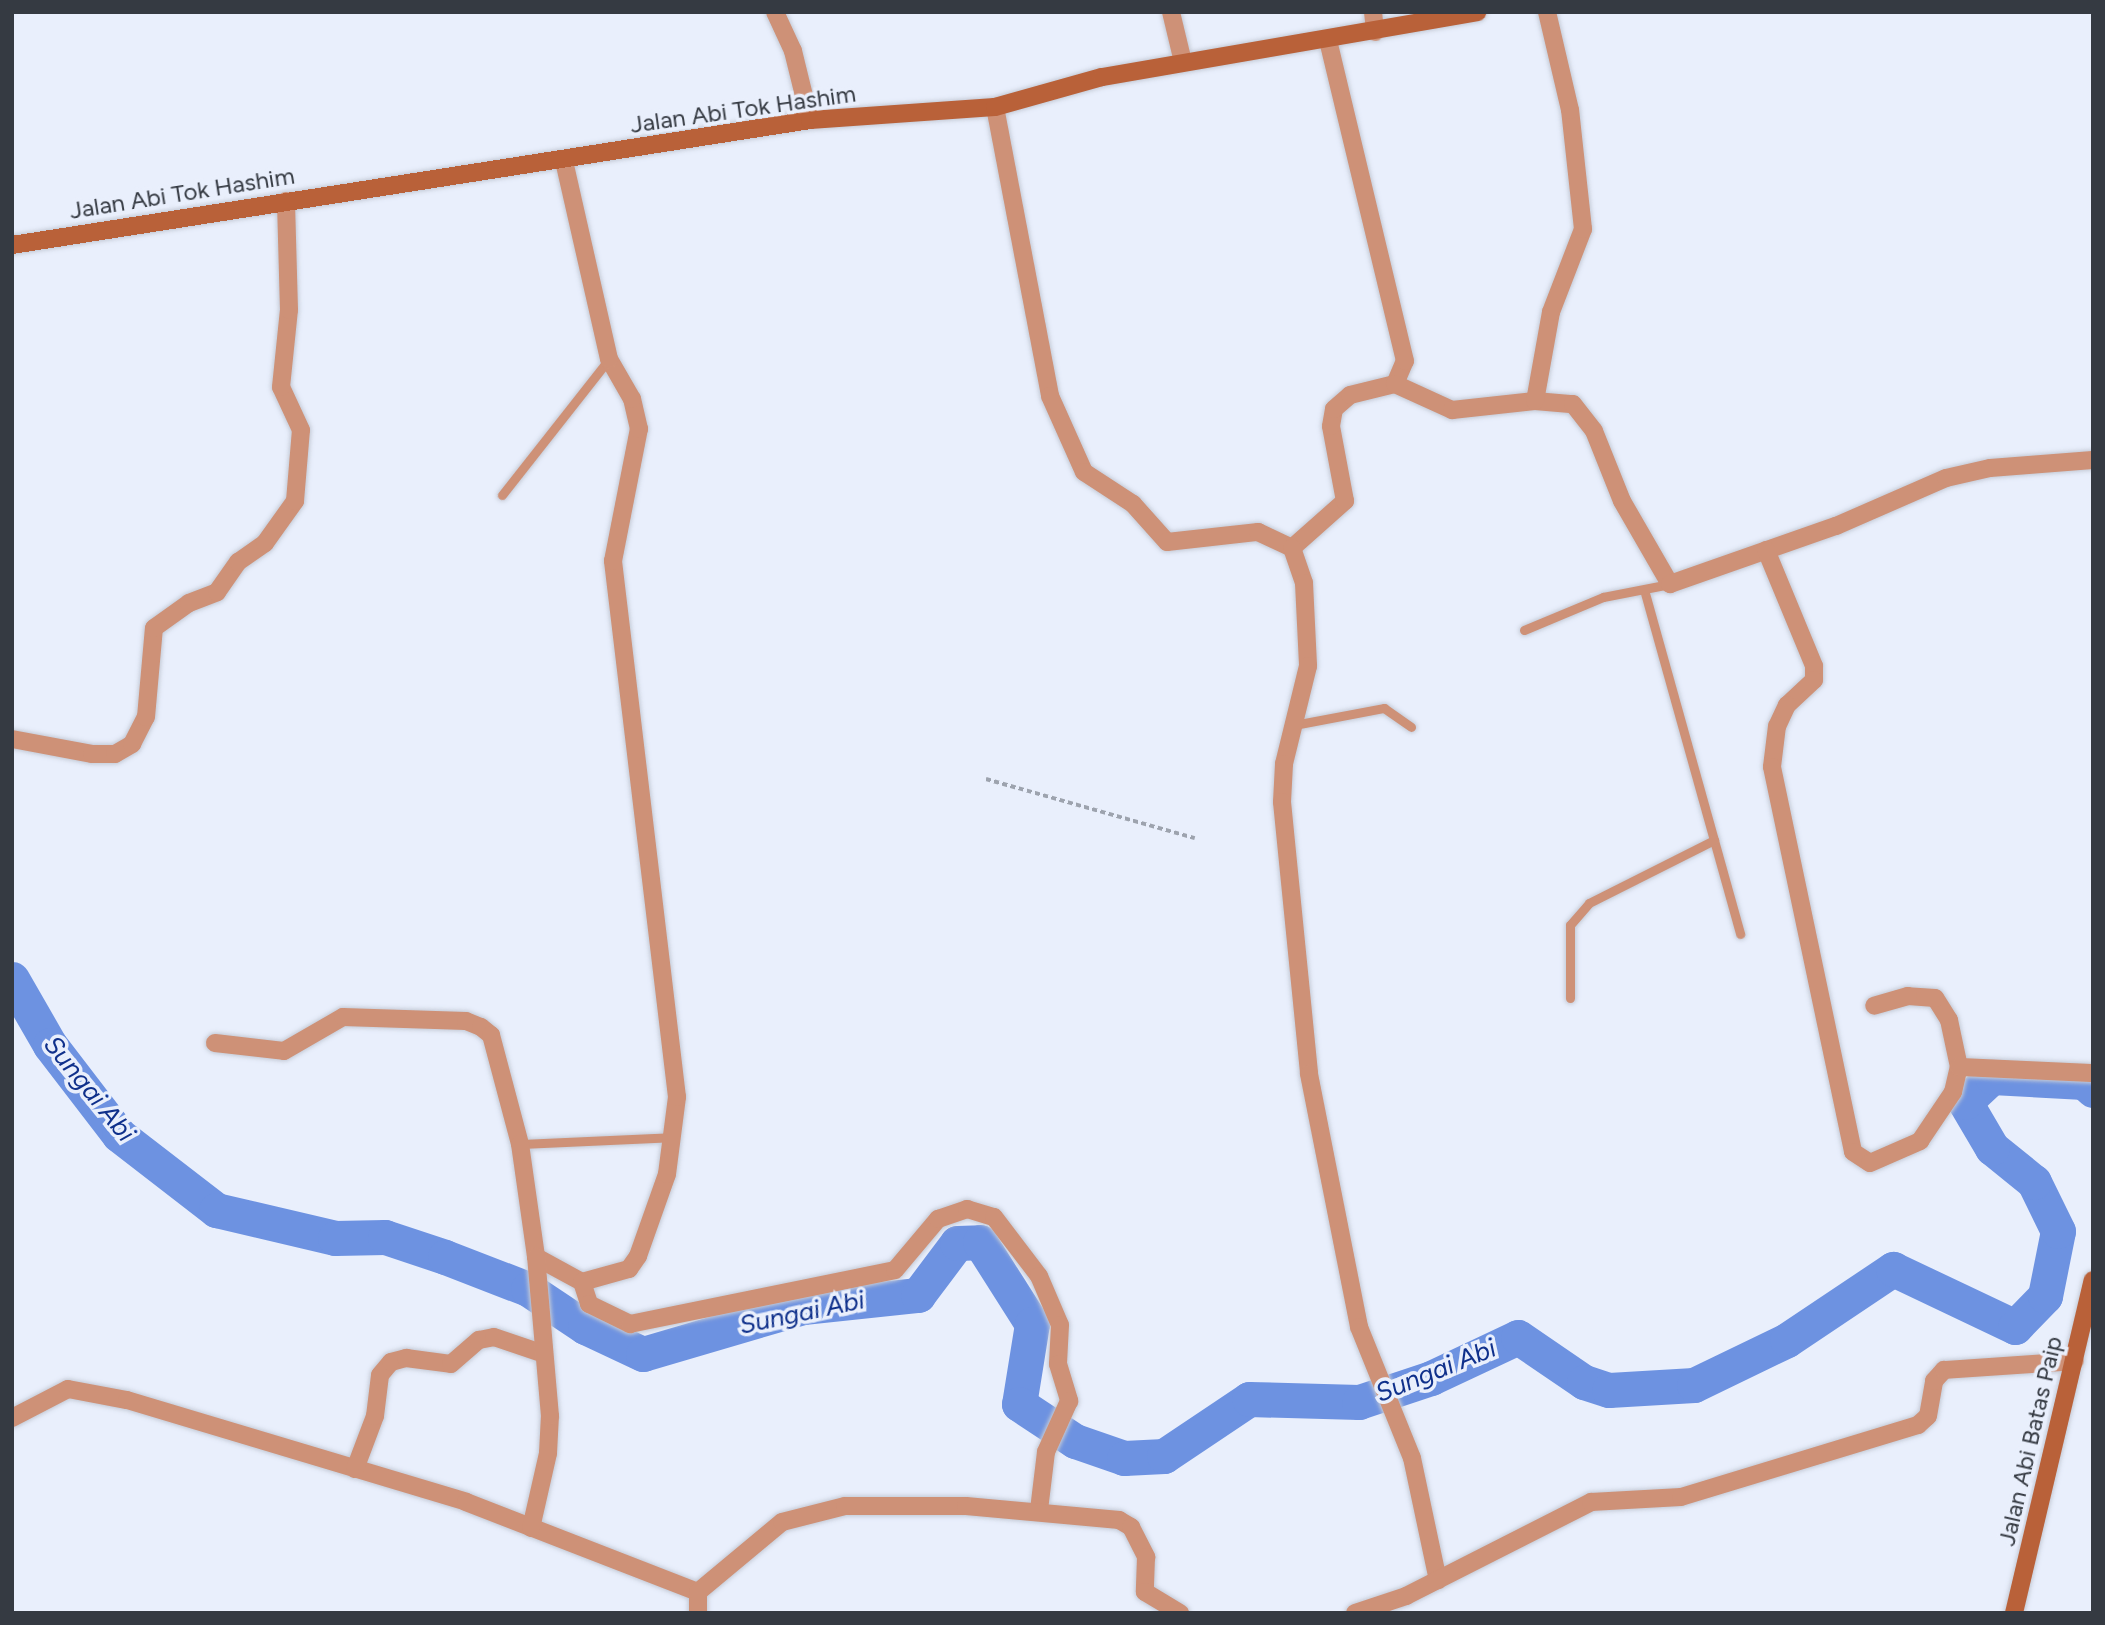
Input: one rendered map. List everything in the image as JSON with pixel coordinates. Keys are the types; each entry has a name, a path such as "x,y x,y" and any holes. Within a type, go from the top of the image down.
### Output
{"main road":[{"name":"Jalan Abi Tok Hashim","path":"12,245 286,201 564,162 810,120 995,107 1102,77 1328,41 1477,12"},
{"name":"Jalan Abi Batas Paip","path":"2014,1613 2093,1280"}],"street":[{"path":"775,12 793,51 810,120"},
{"path":"1171,12 1183,62"},
{"path":"1373,12 1375,32"},
{"path":"1535,401 1551,312 1583,229 1570,110 1548,12"},
{"path":"1328,41 1402,339 1405,361 1395,384"},
{"path":"995,107 1050,396 1084,472 1133,504 1167,542 1258,532 1292,548 1304,583 1308,666 1284,764 1284,850 1308,1074 1337,1231 1370,1359 1409,1449 1438,1580"},
{"path":"564,162 609,359 632,399 639,429 613,561 674,1059 674,1137 638,1256 629,1269 582,1282"},
{"path":"12,739 92,754 115,754 132,744 146,717 154,628 189,603 217,592 238,562 265,543 295,501 300,430 281,387 289,310 286,201"},
{"path":"1292,548 1345,501 1331,426 1334,409 1350,395 1395,384 1452,410 1535,401 1573,404 1584,416 1622,501 1670,584 1766,550 1947,478 1990,468 2093,460"},
{"path":"1766,550 1814,666 1814,680 1787,705 1777,726 1772,767 1853,1152 1860,1161 1870,1163 1920,1141 1953,1092 1959,1067 1949,1020 1935,998 1908,996 1874,1006"},
{"path":"215,1043 270,1053 284,1051 343,1017 466,1021 491,1035 520,1144 539,1291 548,1453 531,1528"},
{"path":"1959,1067 2093,1073"},
{"path":"536,1257 582,1282 589,1304 630,1324 895,1270 938,1219 954,1210 983,1212 1005,1226 1050,1300 1060,1325 1058,1364 1069,1401 1046,1452 1039,1510"},
{"path":"355,1469 375,1416 380,1375 391,1362 406,1358 451,1364 479,1340 494,1337 544,1354"},
{"path":"1355,1613 1438,1580 1591,1502 1681,1497 1918,1425 1927,1416 1934,1381 1944,1370 2075,1362"},
{"path":"12,1418 56,1393 87,1391 215,1423 531,1528 698,1592"},
{"path":"698,1592 782,1522 845,1506 1039,1510 1111,1516 1131,1527 1146,1558 1145,1592 1181,1613"},
{"path":"698,1592 698,1613"}],"lane":[{"path":"502,495 609,359"},
{"path":"1524,630 1603,597 1645,593 1670,584"},
{"path":"1645,593 1740,934"},
{"path":"1294,725 1384,708 1412,727"},
{"path":"1570,998 1570,925 1589,903 1714,840"},
{"path":"520,1144 674,1137"}],"path":[{"path":"986,779 1195,838"}],"waterway":[{"name":"Sungai Abi","path":"12,979 50,1045 119,1135 216,1210 335,1238 385,1237 445,1257 528,1289 585,1327 643,1354 803,1307 918,1295 957,1243 980,1242 1032,1324 1019,1404 1075,1441 1124,1458 1164,1456 1249,1399 1359,1402 1431,1378 1518,1337 1584,1382 1609,1390 1694,1385 1787,1340 1893,1269 2015,1327 2045,1296 2058,1231 2034,1182 1992,1148 1965,1102 1992,1077 2084,1082 2093,1090"}]}
